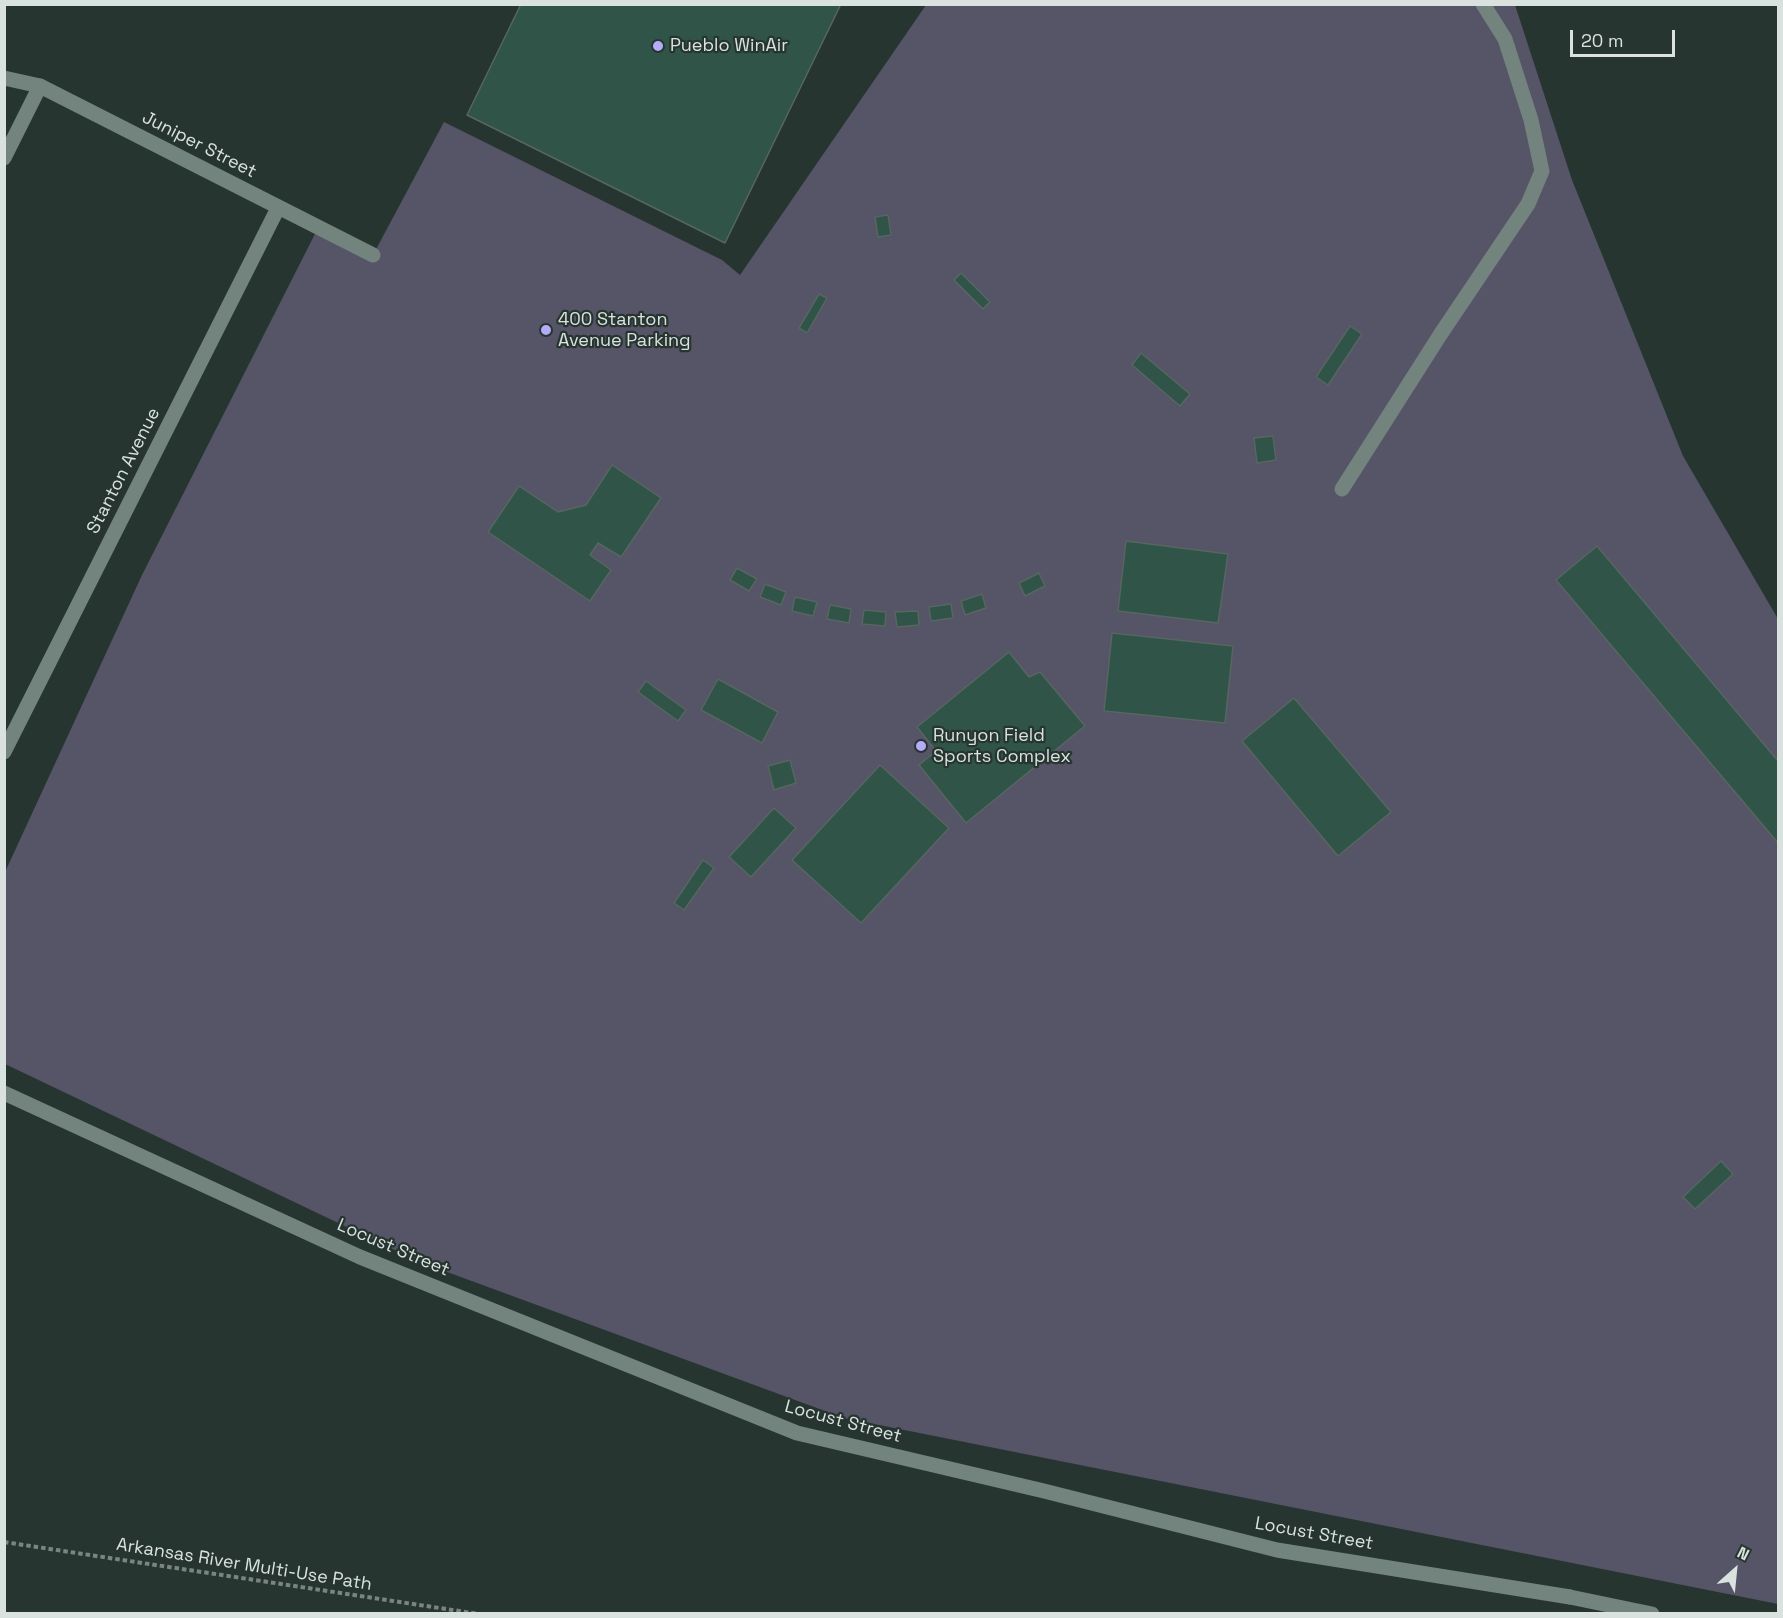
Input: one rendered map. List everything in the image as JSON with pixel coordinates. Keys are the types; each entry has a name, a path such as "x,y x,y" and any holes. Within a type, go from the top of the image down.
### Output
{"street":[{"path":"1342,489 1440,335 1528,204 1542,171 1531,120 1505,39 1483,4"},
{"name":"Juniper Street","path":"4,78 40,86 373,255"},
{"path":"4,158 40,86"},
{"name":"Stanton Avenue","path":"4,752 279,208"},
{"name":"Locust Street","path":"4,1093 360,1257 797,1433 1044,1491 1277,1550 1570,1597 1652,1614"},
{"path":"1570,1597 1600,1614"}],"path":[{"name":"Arkansas River Multi-Use Path","path":"4,1542 478,1614"}],"shaded area":[{"name":"Runyon Field Sports Complex","path":"926,5 1515,5 1572,180 1683,456 1778,619 1778,1604 844,1418 420,1262 5,1064 5,872 142,575 318,228 373,255 444,122 722,260 740,275"}],"building":[{"path":"521,4 841,4 725,243 467,115"},
{"path":"888,215 891,235 878,237 875,217"},
{"path":"961,273 990,302 983,309 954,280"},
{"path":"819,294 827,298 807,333 799,328"},
{"path":"1350,326 1362,334 1328,385 1316,377"},
{"path":"1141,353 1190,394 1180,406 1132,365"},
{"path":"1273,436 1276,460 1257,463 1254,438"},
{"path":"612,465 661,498 621,557 598,543 590,555 611,570 590,601 488,532 519,486 558,512 586,505"},
{"path":"1126,541 1228,554 1218,623 1118,611"},
{"path":"1597,546 1778,761 1778,843 1556,580"},
{"path":"737,568 757,579 749,591 730,580"},
{"path":"1039,573 1045,586 1025,596 1019,583"},
{"path":"765,584 786,592 781,605 760,597"},
{"path":"982,594 986,608 965,615 961,601"},
{"path":"795,597 817,602 813,616 792,611"},
{"path":"951,604 953,618 931,621 929,607"},
{"path":"830,605 851,609 849,623 827,619"},
{"path":"864,610 886,612 885,626 862,624"},
{"path":"918,611 919,625 897,627 895,612"},
{"path":"1112,633 1233,646 1225,723 1104,711"},
{"path":"1009,652 1029,677 1040,672 1085,726 966,823 919,765 936,751 917,727"},
{"path":"718,679 778,712 762,743 701,710"},
{"path":"646,681 686,710 678,721 638,692"},
{"path":"1294,698 1391,812 1338,856 1242,741"},
{"path":"790,760 796,783 774,790 768,766"},
{"path":"880,765 949,828 861,923 792,860"},
{"path":"774,808 796,828 751,877 729,857"},
{"path":"703,860 714,868 684,910 674,903"},
{"path":"1721,1161 1733,1174 1695,1209 1683,1197"}],"place":[{"name":"Pueblo WinAir","path":"658,46"},
{"name":"400 Stanton Avenue Parking","path":"546,330"},
{"name":"Runyon Field Sports Complex","path":"921,746"}]}
